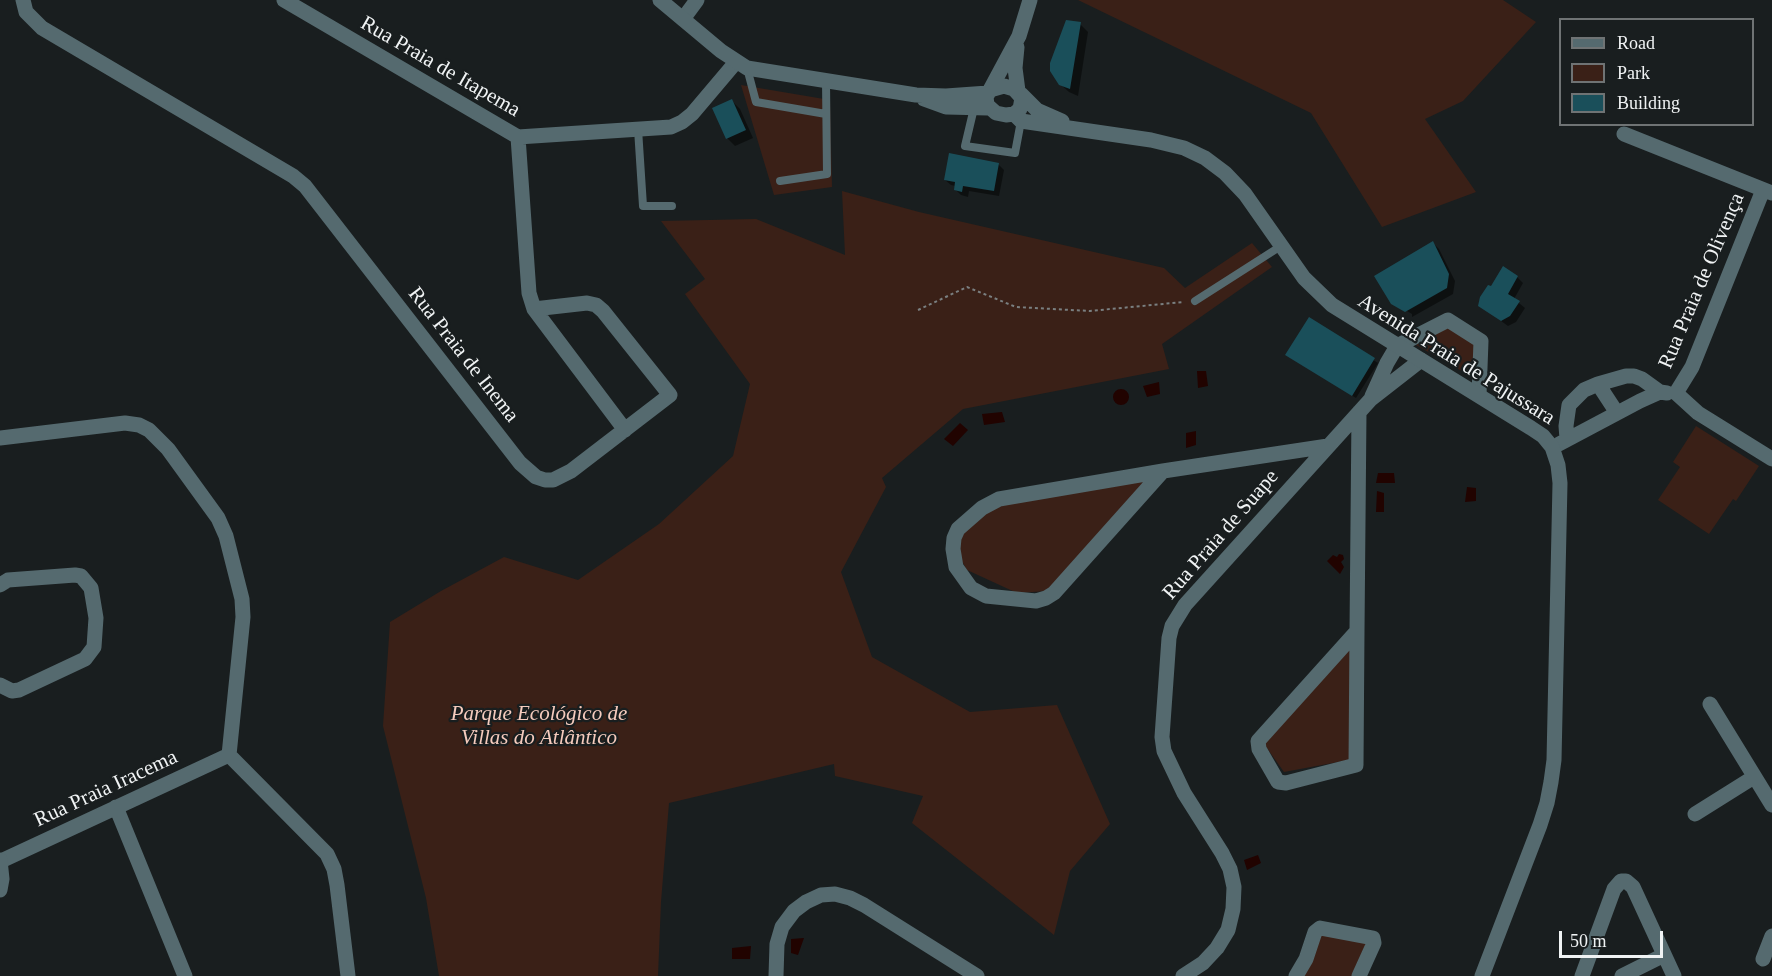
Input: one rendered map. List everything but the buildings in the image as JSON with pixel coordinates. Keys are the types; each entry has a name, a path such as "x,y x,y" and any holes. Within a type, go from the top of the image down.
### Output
{"street":[{"name":"Rua Praia de Inema","path":"22,0 26,12 42,28 293,176 304,186 527,471 544,480 553,480 562,477 670,395 596,305 587,303 534,309"},
{"name":"Rua Praia de Itapema","path":"284,0 518,137 671,127 682,122 742,65"},
{"path":"660,0 742,65 916,95 946,107 985,100 1004,86 1020,93"},
{"path":"682,19 697,0"},
{"path":"1017,118 1022,105 1015,68 1019,36 1030,0"},
{"path":"985,100 1019,36"},
{"name":"Avenida Praia de Pajussara","path":"1020,93 1037,110 1084,129"},
{"name":"Avenida Praia de Pajussara","path":"985,100 1001,115 1162,143 1184,148 1205,158 1225,173 1245,194 1304,278 1318,293 1346,315 1531,428 1543,436 1552,447 1558,465 1560,483 1554,760 1547,803 1540,825 1482,976"},
{"path":"1624,134 1767,192"},
{"path":"518,137 529,293 534,309 625,430"},
{"name":"Rua Praia de Olivença","path":"1552,447 1660,393 1676,393 1692,367 1767,192"},
{"path":"1397,346 1443,321 1453,321 1481,341 1479,395"},
{"name":"Rua Praia de Suape","path":"1371,399 1378,380 1397,346"},
{"name":"Rua Praia de Suape","path":"1183,976 1203,963 1217,948 1228,930 1233,909 1234,887 1230,869 1222,853 1184,793 1164,751 1162,737 1169,638 1172,626 1185,605 1371,399 1421,360"},
{"path":"1567,439 1569,405 1584,390 1626,376 1634,376 1642,379 1660,393"},
{"path":"1598,384 1617,413"},
{"path":"1676,393 1698,413 1772,459"},
{"path":"1357,631 1258,741 1259,749 1278,782 1286,783 1356,765 1359,412"},
{"path":"0,438 125,423 139,425 159,438 218,518 226,536 242,599 243,617 229,755 327,854 334,869 337,885 348,976"},
{"path":"1163,471 1054,593 1046,598 1036,601 986,596 971,588 956,567 953,549 958,529 999,498 1163,471 1328,446"},
{"path":"0,585 8,580 81,576 91,588 96,618 94,647 85,659 19,690 12,691 0,685"},
{"path":"1710,704 1772,805"},
{"name":"Rua Praia Iracema","path":"0,861 229,755"},
{"path":"1695,814 1754,777"},
{"path":"116,807 185,976"},
{"path":"0,861 0,890"},
{"path":"1582,976 1617,884 1626,880 1633,887 1674,976"},
{"path":"776,976 777,944 782,927 794,911 806,902 821,895 835,894 864,905 977,976"},
{"path":"1296,976 1306,959 1315,932 1320,928 1373,938 1374,943 1359,976"},
{"path":"1763,959 1772,936"},
{"path":"1622,976 1664,955"}],"lane":[{"path":"742,65 756,102 826,114"},
{"path":"780,181 827,174 826,81"},
{"path":"985,100 965,146 1015,153 1017,118"},
{"path":"638,129 644,206 672,206"},
{"path":"1195,301 1281,246"}],"path":[{"path":"918,310 967,287 1016,307 1090,311 1195,301"}],"green space":[{"path":"1078,0 1503,0 1536,22 1463,101 1425,119 1476,192 1382,227 1311,113"},
{"path":"741,85 830,100 832,187 774,195"},
{"name":"Parque Ecológico de Villas do Atlântico","path":"842,191 919,212 1164,268 1185,288 1252,243 1272,267 1162,344 1169,369 963,409 882,478 886,487 841,572 872,657 970,712 1057,705 1110,824 1070,871 1054,935 912,823 923,796 835,776 834,764 669,803 658,976 439,976 426,898 383,726 390,622 504,557 578,580 659,524 733,456 750,384 685,294 705,279 661,221 756,219 845,255"},
{"path":"1449,326 1474,341 1474,378 1416,345"},
{"path":"1696,426 1759,466 1736,501 1733,499 1709,534 1658,500 1680,467 1673,462"},
{"path":"1151,477 1047,591 1017,593 967,570 957,553 960,534 983,513 1002,503"},
{"path":"1352,646 1349,760 1284,772 1264,744"},
{"path":"1322,933 1368,942 1354,976 1302,976"}],"shaded area":[{"path":"1197,371 1206,371 1208,386 1198,388"},
{"path":"1159,382 1160,394 1147,397 1143,386"},
{"path":"1121,389 1129,397 1121,405 1113,397"},
{"path":"1002,412 1005,422 984,425 982,414"},
{"path":"960,423 968,430 953,446 944,439"},
{"path":"1196,431 1196,445 1186,448 1186,433"},
{"path":"1378,473 1394,473 1395,483 1376,483"},
{"path":"1467,487 1476,488 1476,501 1465,502"},
{"path":"1377,491 1384,493 1384,512 1376,512"},
{"path":"1339,554 1343,555 1344,559 1341,562 1344,567 1340,574 1327,561 1333,555 1337,557"},
{"path":"1258,855 1261,863 1247,870 1244,860"},
{"path":"804,938 798,955 791,953 791,939"},
{"path":"751,946 750,959 732,959 732,948"}]}
